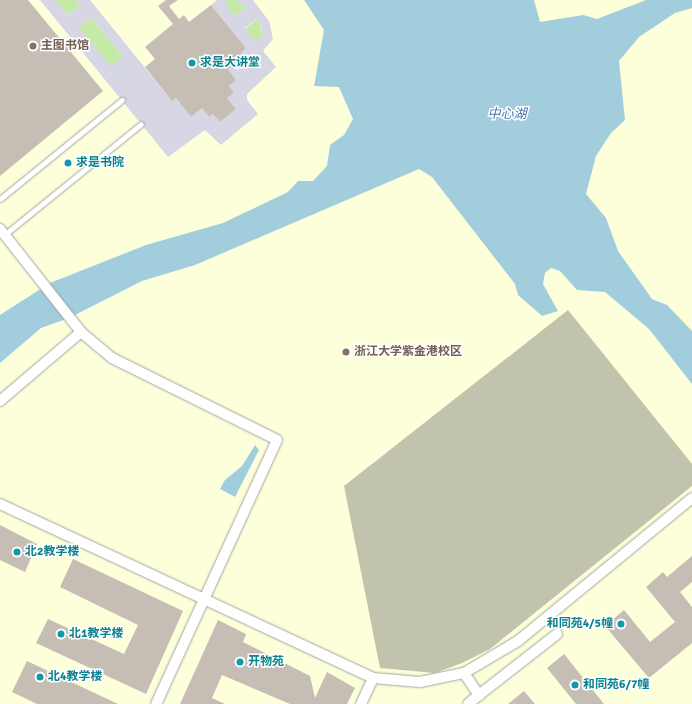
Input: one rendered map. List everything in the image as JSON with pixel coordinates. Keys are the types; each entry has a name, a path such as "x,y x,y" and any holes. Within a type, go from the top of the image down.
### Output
{"street":[{"path":"2,232 79,330 112,358 277,440 156,704"},
{"path":"0,401 79,330"},
{"path":"0,504 373,678 420,682 464,673 518,641 692,498"},
{"path":"468,704 557,634"},
{"path":"464,673 478,695"},
{"path":"361,704 373,678"}],"lane":[{"path":"0,199 122,100"},
{"path":"2,232 141,124"}],"shaded area":[{"name":"浙江大学紫金港校区","path":"0,0 692,0 692,704 0,704"},
{"path":"40,0 55,0 68,15 80,5 76,0 90,0 172,101 176,98 191,117 202,108 209,117 213,114 220,122 236,109 227,98 234,93 229,86 236,80 228,69 243,56 241,53 246,48 211,5 217,0 228,0 225,3 235,16 247,7 236,0 253,0 269,21 273,39 263,51 276,67 247,94 247,100 258,114 221,145 205,130 168,157","holes":["91,18 123,56 111,66 79,28","258,18 263,35 255,42 245,28"]},
{"path":"568,310 692,464 692,486 490,649 462,663 435,673 380,668 344,486"}],"green space":[{"path":"55,0 76,0 80,5 68,15"},
{"path":"228,0 236,0 247,7 235,16 224,3"},
{"path":"91,18 123,56 111,67 79,28"},
{"path":"258,18 263,36 255,42 245,29"}],"water":[{"name":"中心湖","path":"304,0 534,0 540,22 583,15 597,19 646,0 692,0 692,8 675,13 639,37 619,61 625,120 611,133 596,156 586,194 606,218 618,251 652,299 667,305 692,331 692,384 649,329 605,292 577,290 560,271 551,268 545,273 543,284 558,311 542,316 518,295 515,284 432,177 419,169 195,265 142,281 69,318 41,328 0,363 0,315 50,283 146,245 223,223 288,192 298,181 313,181 327,166 330,145 344,135 353,119 339,87 314,86 324,30"},
{"path":"255,445 259,450 235,497 220,489 225,480 242,466"}],"building":[{"name":"主图书馆","path":"0,0 28,0 103,91 0,176"},
{"name":"求是大讲堂","path":"166,0 178,0 169,6 179,19 184,15 189,22 211,5 246,48 241,53 244,56 228,69 236,80 229,86 234,93 227,98 236,109 220,122 213,114 209,117 202,108 191,117 176,98 172,101 145,67 155,59 145,47 173,24 158,6"},
{"name":"北2教学楼","path":"0,525 37,544 25,572 0,560"},
{"name":"和同苑4/5幢","path":"692,556 692,582 680,592 692,607 692,643 649,678 605,626 624,610 650,642 675,622 646,587 663,572 667,577"},
{"name":"北1教学楼","path":"73,559 183,611 146,694 36,643 48,619 124,654 138,625 60,587"},
{"name":"开物苑","path":"218,620 246,634 243,642 310,676 315,698 327,672 355,688 347,704 290,704 222,675 212,698 225,704 180,704"},
{"name":"和同苑6/7幢","path":"564,654 604,704 576,704 547,668"},
{"name":"北4教学楼","path":"27,661 118,704 37,704 12,692"},
{"path":"524,691 535,704 508,704"}],"place":[{"name":"主图书馆","path":"33,46"},
{"name":"求是大讲堂","path":"192,63"},
{"name":"求是书院","path":"68,163"},
{"name":"浙江大学紫金港校区","path":"346,352"},
{"name":"北2教学楼","path":"17,552"},
{"name":"和同苑4/5幢","path":"621,624"},
{"name":"北1教学楼","path":"61,634"},
{"name":"开物苑","path":"240,662"},
{"name":"北4教学楼","path":"40,677"},
{"name":"和同苑6/7幢","path":"575,685"}]}
